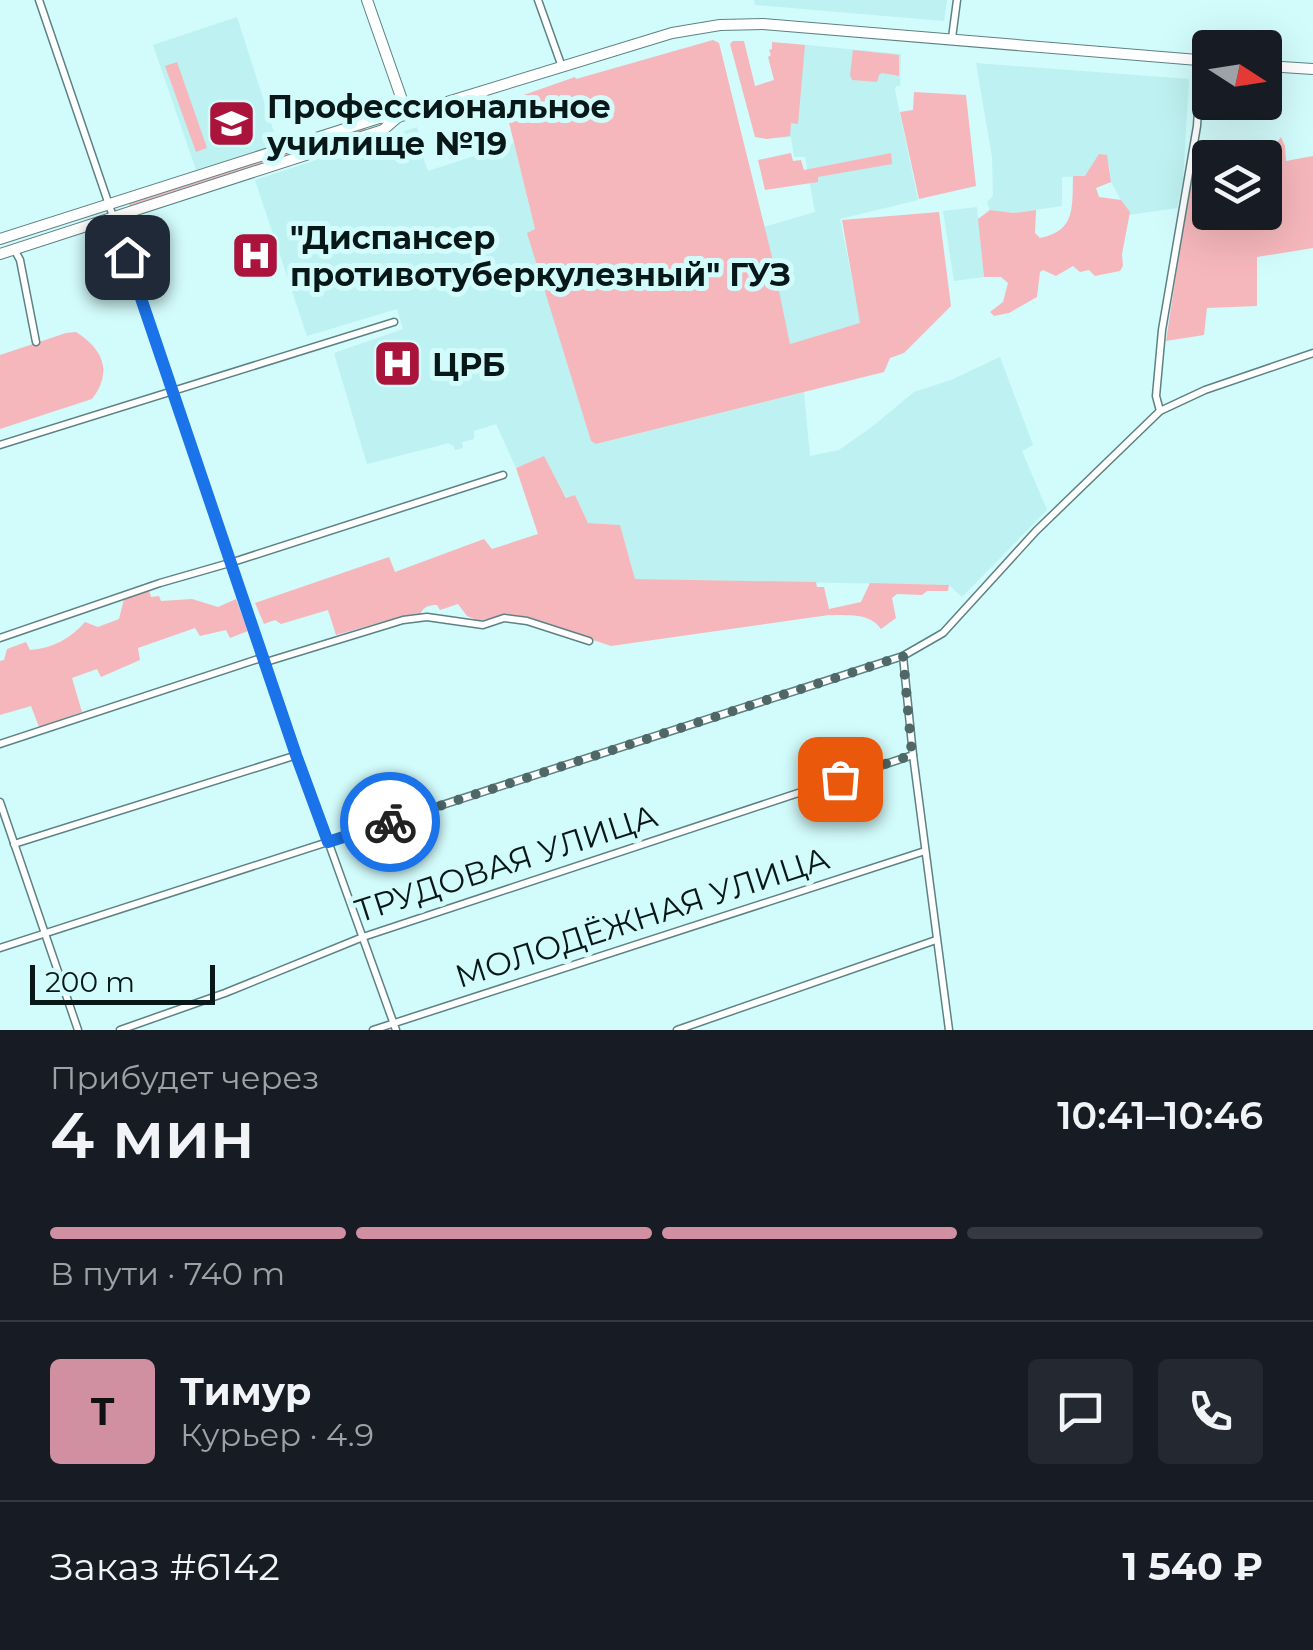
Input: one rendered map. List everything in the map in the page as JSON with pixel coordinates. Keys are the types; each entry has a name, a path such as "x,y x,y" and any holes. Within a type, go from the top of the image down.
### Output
{"main road":[{"path":"367,0 403,115"},
{"path":"14,249 5,237 379,118 403,115 672,34 720,24 763,24 1192,60"},
{"path":"1282,67 1313,69"},
{"path":"0,254 383,130 403,115"}],"street":[{"path":"39,0 296,755 395,1027"},
{"path":"538,0 562,68"},
{"path":"952,40 958,0"},
{"path":"1160,411 1156,396 1162,330 1198,120"},
{"path":"14,249 20,260 36,342"},
{"path":"0,445 394,322"},
{"path":"0,948 903,656 943,633 1036,531 1160,411 1205,390 1313,353"},
{"path":"0,638 503,475"},
{"path":"0,744 265,660 427,616 483,626 504,618 589,641"},
{"path":"903,656 912,755 949,1030"},
{"path":"14,844 296,755"},
{"name":"ТРУДОВАЯ УЛИЦА","path":"120,1030 225,993 363,936 912,755"},
{"path":"0,802 78,1030"},
{"name":"МОЛОДЁЖНАЯ УЛИЦА","path":"373,1030 395,1027 925,851"},
{"path":"676,1030 936,940"}],"shaded area":[{"path":"754,0 947,0 944,21 755,5"},
{"path":"237,17 278,145 196,170 153,45"},
{"path":"713,40 719,43 790,344 860,323 842,220 939,212 951,306 904,353 890,358 884,372 596,444 591,441 527,233 535,229 504,102 575,77"},
{"path":"744,41 755,86 774,80 768,57 772,42 805,45 798,124 791,123 790,136 755,137 730,44"},
{"path":"785,43 901,54 900,86 895,90 918,200 840,219 861,324 790,344 764,227 815,212 805,157 794,157 791,137 779,138"},
{"path":"853,50 899,55 899,76 882,73 877,82 852,80"},
{"path":"177,62 207,148 196,152 165,66"},
{"path":"976,63 1189,79 1183,180 1177,208 1129,215 1111,182 1109,165 1085,176 1062,177 1062,206 1015,213 990,210 987,202 993,196 992,157"},
{"path":"914,92 966,95 976,186 919,199 900,112 913,110"},
{"path":"364,126 366,131 130,208 128,201"},
{"path":"417,127 417,140 428,171 514,143 535,230 528,234 591,441 596,444 804,392 810,456 839,450 914,392 1000,357 1033,445 1022,451 1047,510 962,597 949,585 635,579 620,525 588,523 575,495 567,498 544,457 516,468 496,424 474,431 474,439 462,442 463,448 455,450 449,443 367,464 334,353 403,329 397,309 307,336 255,180"},
{"path":"1281,137 1285,146 1286,161 1313,156 1313,248 1257,257 1257,306 1207,308 1204,335 1166,341 1190,181 1192,178 1192,230 1282,230 1282,140 1279,140"},
{"path":"791,153 793,161 801,160 804,170 891,153 892,164 765,190 758,160"},
{"path":"1099,154 1107,155 1111,182 1096,188 1099,197 1121,200 1130,212 1120,271 1095,276 1073,266 1056,276 1043,270 1037,297 1009,313 994,316 990,312 1003,302 1008,283 1001,277 984,277 978,219 990,210 1036,210 1035,233 1040,238 1052,235 1070,216 1073,176 1085,176"},
{"path":"977,207 984,277 954,281 943,211"},
{"path":"76,332 93,346 102,362 102,380 92,399 0,429 0,355"},
{"path":"544,456 566,498 575,495 588,523 620,525 635,579 816,582 817,587 824,587 829,609 861,602 870,583 949,585 948,591 897,594 892,598 896,618 881,629 864,617 829,615 611,646 528,618 503,615 479,621 467,616 458,604 440,610 437,605 428,606 420,615 336,635 328,610 281,624 275,620 264,624 255,603 389,557 395,572 484,539 492,549 538,534 516,468"},
{"path":"149,590 151,597 159,596 161,601 192,599 218,607 236,599 248,631 230,638 226,630 200,636 195,628 138,648 140,660 101,677 97,669 72,678 82,712 39,727 31,706 0,715 0,661 7,649 26,642 30,650 54,645 85,622 98,627 119,619 124,599"}],"way so far":[{"path":"390,822 903,656 912,755 840,779"}],"place":[{"name":"Профессиональное училище №19","path":"232,124"},
{"name":"\"Диспансер противотуберкулезный\" ГУЗ","path":"255,255"},
{"name":"ЦРБ","path":"397,364"}],"route":[{"path":"127,257 328,842 390,822"}]}
